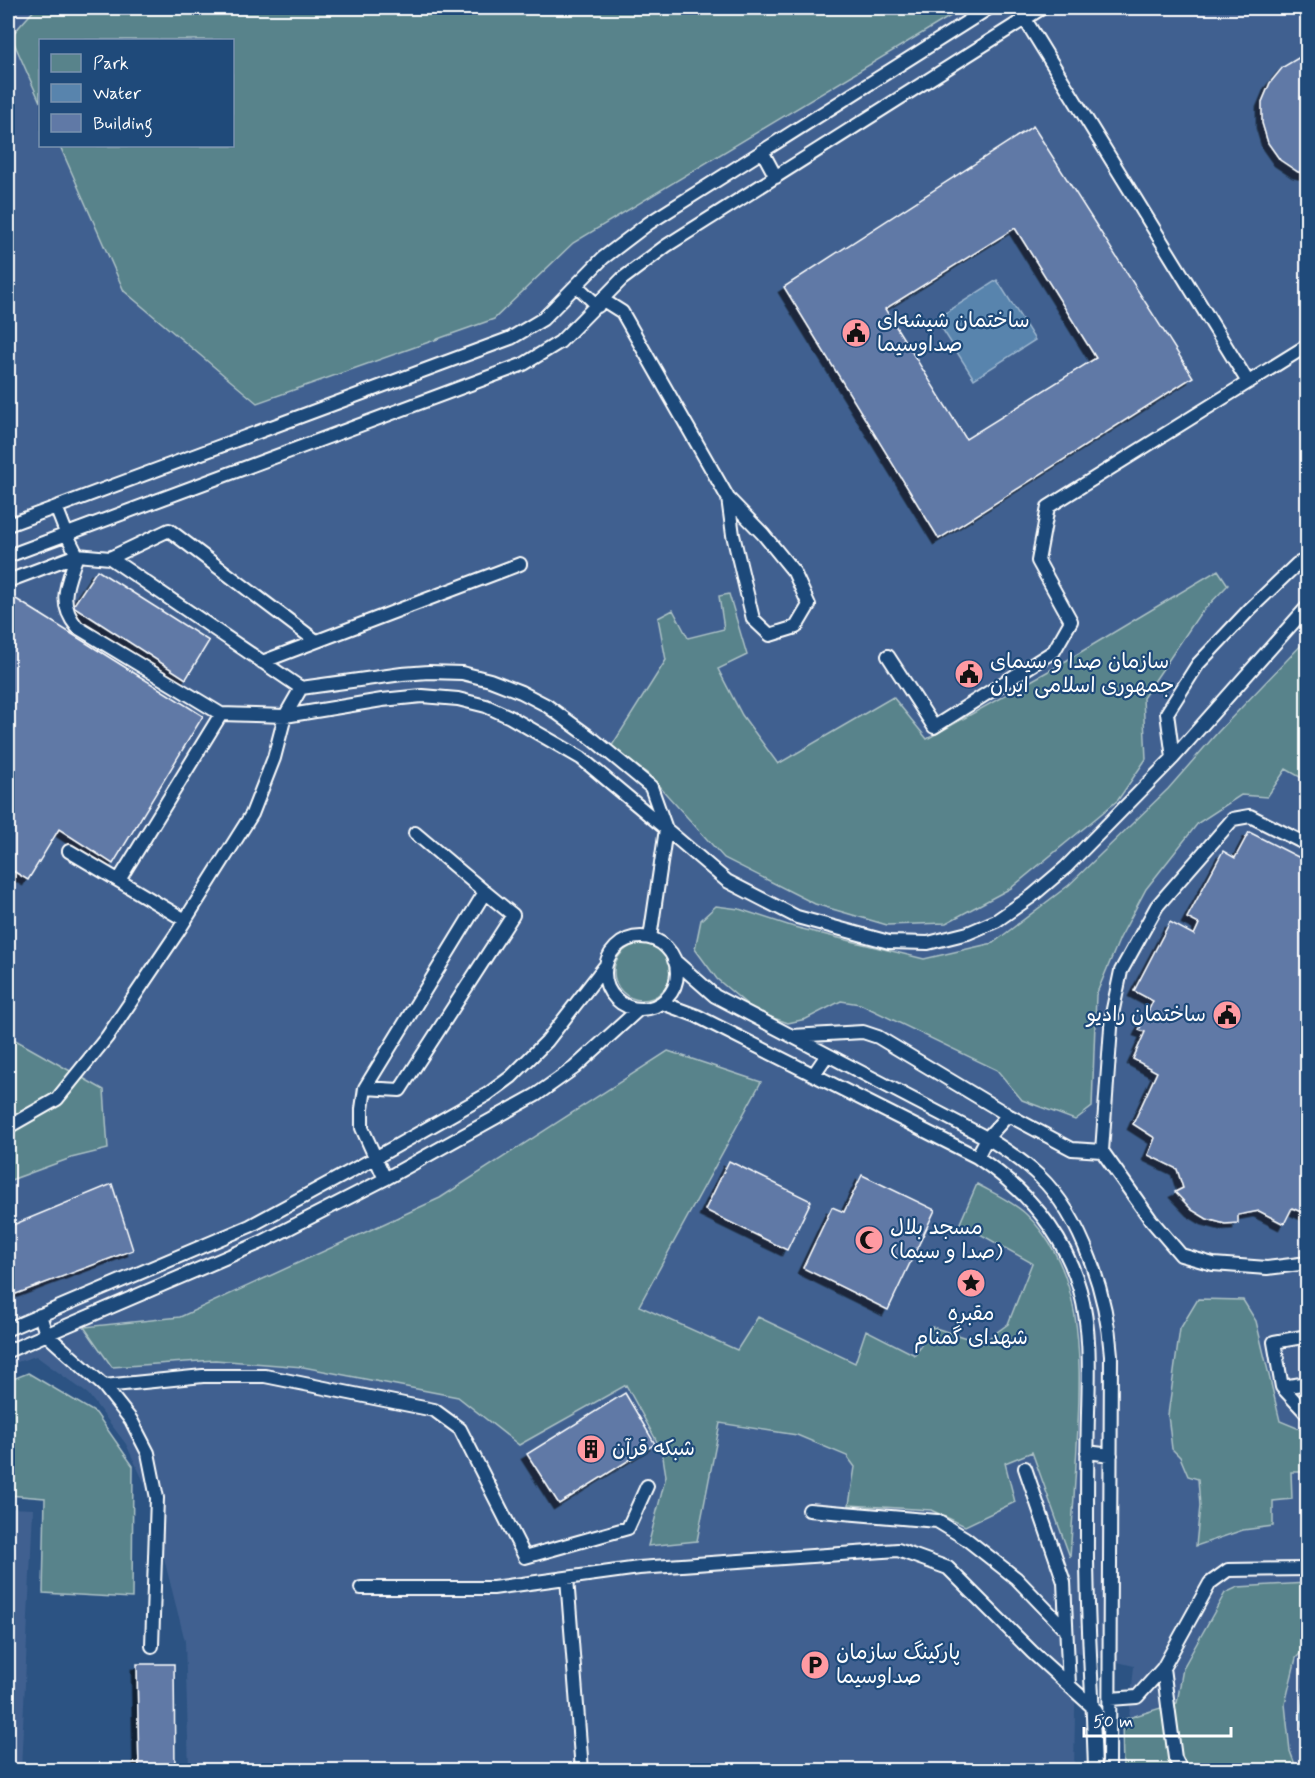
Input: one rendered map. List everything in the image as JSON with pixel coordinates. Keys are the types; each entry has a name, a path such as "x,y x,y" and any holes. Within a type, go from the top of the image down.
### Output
{"lane":[{"path":"8,525 511,338 543,319 603,258 649,223 989,8"},
{"path":"1018,8 1248,382"},
{"path":"8,556 524,364 560,342 622,279 666,246 1042,8"},
{"path":"762,151 776,177"},
{"path":"577,286 600,303 622,312 728,498 763,534 794,572 809,605 796,627 770,635 753,619 733,535 728,498"},
{"path":"888,656 934,727 1054,651 1071,621 1038,561 1048,507 1308,345"},
{"path":"56,507 77,555 65,591 65,607 68,617 77,627 221,714 285,716 382,700 422,696 458,699 486,706 510,717 581,758 727,881 797,917 889,942 928,943 968,933 996,921 1032,896 1066,867 1173,758 1308,606"},
{"path":"110,558 169,530 316,641"},
{"path":"8,581 77,555 110,558 301,688 402,674 462,673 490,680 546,705 594,740 651,788 666,829 650,938"},
{"path":"1173,758 1167,713 1198,664 1297,564 1308,559"},
{"path":"262,662 520,564"},
{"path":"8,1126 57,1099 107,1037 252,814 274,758 285,716 301,688"},
{"path":"119,880 221,714"},
{"path":"581,758 594,740"},
{"path":"1308,845 1250,816 1233,819 1158,906 1121,971 1113,1014 1102,1151 1151,1220 1181,1255 1213,1264 1267,1268 1308,1263"},
{"path":"365,1088 400,1090 513,915 415,833"},
{"path":"69,851 185,920"},
{"path":"385,1179 362,1128 365,1088 485,892"},
{"path":"8,1329 250,1226 488,1094 511,1077 547,1041 618,945 638,937 660,942 669,950 674,960 677,972 675,983 670,994 662,1003 651,1008 639,1009 620,1002 612,995 605,975 606,964"},
{"path":"674,960 715,996 987,1138 1012,1154 1040,1177 1072,1222 1095,1271 1110,1330 1109,1770"},
{"path":"662,1003 697,1016 977,1157 1027,1197 1057,1236 1080,1289 1089,1352 1087,1544 1095,1770"},
{"path":"8,1351 262,1242 385,1179 536,1095 574,1068 639,1009"},
{"path":"790,1036 863,1032 878,1037 1008,1115 1072,1149 1102,1151"},
{"path":"814,1074 827,1054"},
{"path":"977,1157 987,1138 1008,1115"},
{"path":"40,1315 46,1334 104,1386 131,1420 148,1453 158,1498 152,1646"},
{"path":"1308,1336 1274,1342 1282,1387 1308,1415"},
{"path":"104,1386 203,1376 265,1376 434,1410 460,1429 525,1557 628,1528 647,1486"},
{"path":"1282,1387 1308,1383"},
{"path":"1087,1452 1111,1455"},
{"path":"1025,1468 1064,1582 1069,1685"},
{"path":"809,1510 937,1521 965,1538 1016,1578 1066,1630"},
{"path":"361,1588 494,1588 639,1568 898,1550 948,1568 1032,1652 1093,1707 1109,1727"},
{"path":"1110,1698 1137,1697 1163,1668 1210,1583 1228,1570 1308,1569"},
{"path":"567,1578 582,1770"},
{"path":"1089,1618 1110,1619"},
{"path":"1163,1668 1175,1758 1180,1770"}],"shaded area":[{"path":"8,8 1307,8 1307,1770 1124,1770 1134,1666 1076,1652 1074,1770 189,1770 185,1641 145,1484 126,1444 88,1394 36,1356 8,1365"},
{"path":"8,1508 33,1509 21,1770 8,1770"}],"green space":[{"path":"36,8 964,8 573,243 494,319 257,403 124,291 60,147 234,147 234,39 39,39 39,100 11,36"},
{"path":"1218,570 1228,585 1199,615 1143,698 1146,759 1118,800 1011,888 946,923 887,925 815,904 724,858 648,774 611,747 666,660 658,618 673,610 688,638 724,629 719,596 729,594 747,655 718,669 742,715 778,764 893,697 927,739 1054,668"},
{"path":"1307,639 1307,781 1286,769 1267,797 1241,795 1198,823 1146,889 1120,938 1096,995 1092,1107 1075,1120 1022,1100 997,1070 860,1004 841,1001 806,1019 788,1023 756,1012 717,979 695,949 701,920 716,906 739,909 794,927 924,959 993,943 1069,885 1168,789 1218,732"},
{"path":"637,944 647,944 662,952 668,961 670,972 668,983 662,992 647,1000 637,1000 626,995 619,988 614,977 614,967 619,956 626,949"},
{"path":"10,1037 104,1090 108,1149 71,1158 8,1183 8,1038"},
{"path":"668,1051 761,1082 639,1306 737,1350 758,1317 855,1363 866,1330 915,1355 932,1327 982,1343 1008,1324 1032,1263 960,1223 977,1184 1003,1198 1027,1215 1045,1237 1059,1261 1069,1287 1075,1314 1079,1399 1070,1557 1032,1452 1005,1463 1015,1502 965,1526 931,1510 849,1505 855,1467 847,1456 797,1435 720,1423 697,1541 648,1546 666,1476 662,1451 626,1385 519,1445 458,1397 303,1367 215,1360 112,1367 84,1327 180,1317 440,1198"},
{"path":"1198,1299 1243,1300 1256,1321 1280,1421 1307,1432 1308,1472 1291,1472 1292,1499 1273,1501 1273,1526 1243,1530 1196,1546 1200,1506 1198,1479 1188,1476 1180,1457 1172,1449 1168,1415 1180,1329"},
{"path":"28,1373 96,1413 133,1466 132,1598 43,1593 45,1498 8,1495 8,1381"},
{"path":"1307,1583 1307,1646 1296,1658 1285,1704 1290,1751 1297,1770 1123,1770 1122,1720 1177,1703 1183,1668 1225,1593 1238,1587"}],"water":[{"path":"997,280 1035,340 974,379 936,319"},
{"path":"1304,1689 1307,1690 1307,1751 1300,1717"}],"building":[{"path":"1308,55 1308,174 1298,172 1280,160 1268,143 1262,123 1262,102 1270,83 1283,67"},
{"name":"ساختمان شیشه‌ای صداوسیما","path":"1033,126 1193,377 939,539 784,287","holes":["1015,228 1096,358 966,439 885,309"]},
{"path":"97,570 209,641 186,679 73,606"},
{"path":"16,599 203,716 113,864 59,829 28,880 8,868 8,602"},
{"name":"ساختمان رادیو","path":"1249,832 1308,862 1308,1215 1292,1208 1284,1224 1259,1211 1238,1215 1238,1223 1225,1224 1207,1219 1192,1210 1175,1192 1183,1188 1177,1169 1148,1155 1155,1138 1133,1124 1157,1072 1133,1059 1145,1032 1139,1030 1153,1001 1134,991 1170,922 1194,935 1199,924 1187,918 1223,851 1235,858"},
{"path":"729,1161 811,1201 787,1250 705,1210"},
{"name":"مسجد بلال (صدا و سیما)","path":"862,1175 935,1210 888,1310 803,1268 832,1207 844,1212"},
{"path":"112,1184 133,1250 8,1297 8,1227"},
{"name":"شبکه قرآن","path":"625,1393 655,1444 559,1504 527,1454"},
{"path":"137,1664 174,1664 175,1770 139,1770"}],"place":[{"name":"ساختمان شیشه‌ای صداوسیما","path":"856,333"},
{"name":"سازمان صدا و سیمای جمهوری اسلامی ایران","path":"969,674"},
{"name":"ساختمان رادیو","path":"1227,1015"},
{"name":"مسجد بلال (صدا و سیما)","path":"869,1240"},
{"name":"مقبره شهدای گمنام","path":"971,1283"},
{"name":"شبکه قرآن","path":"591,1449"},
{"name":"پارکینگ سازمان صداوسیما","path":"815,1665"}]}
